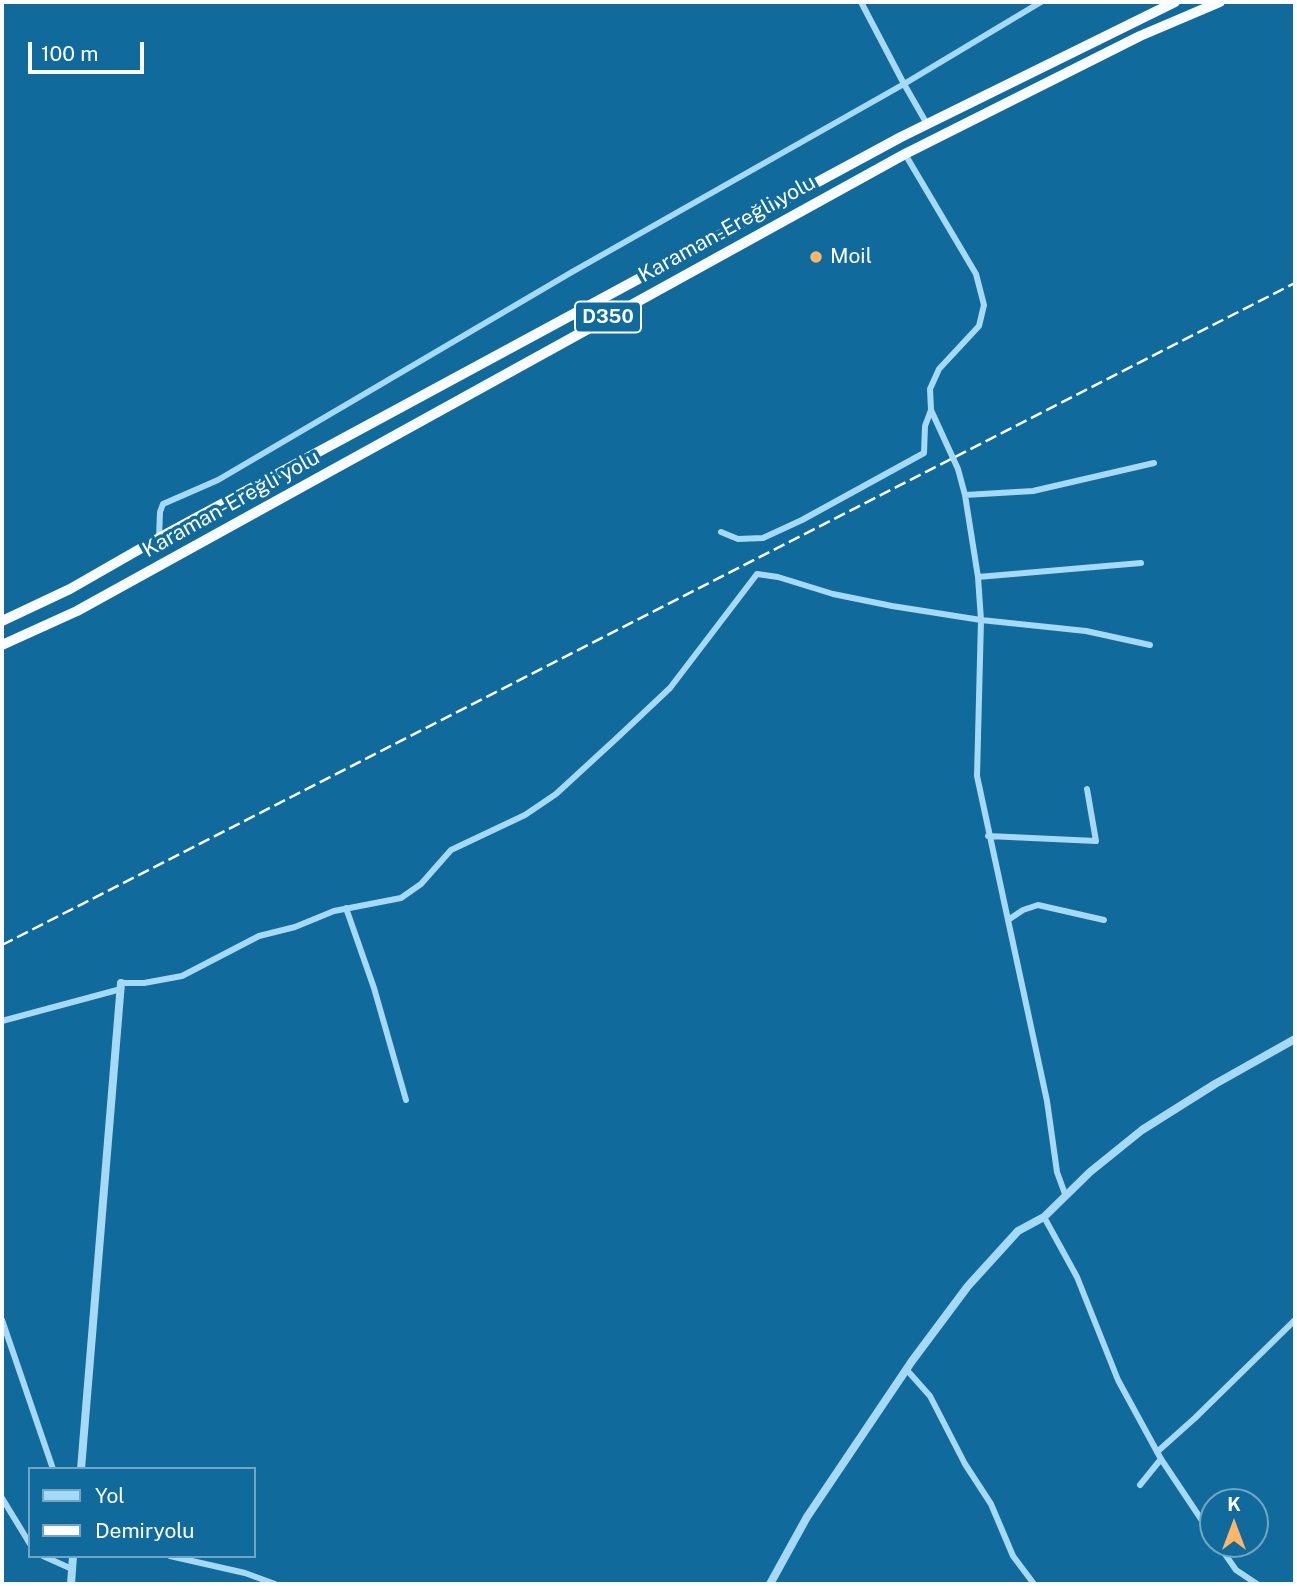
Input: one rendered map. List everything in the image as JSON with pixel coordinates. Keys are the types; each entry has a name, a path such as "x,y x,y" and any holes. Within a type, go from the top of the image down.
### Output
{"highway":[{"name":"Karaman-Ereğli yolu","path":"2,621 70,589 159,538 928,124 1175,2"},
{"name":"Karaman-Ereğli yolu","path":"2,645 77,611 905,153 1140,36 1220,2"}],"street":[{"path":"861,2 928,124"},
{"path":"159,538 163,504 218,480 572,272 904,84 1041,2"},
{"path":"905,153 976,274 984,305 979,326 939,369 930,389 931,410 958,469 965,495 978,577 981,620 977,776 1047,1101 1057,1172 1065,1194"},
{"path":"721,532 738,538 763,538 802,520 924,453 925,426 931,410"},
{"path":"965,495 1033,491 1154,463"},
{"path":"978,577 1141,563"},
{"path":"2,1021 121,986 182,976 259,936 295,927 334,911 401,898 421,884 452,850 526,815 556,793 670,688 757,574 778,577 833,594 981,620 1086,631 1150,645"},
{"path":"988,836 1096,841 1087,789"},
{"path":"1009,920 1023,910 1038,905 1104,920"},
{"path":"346,908 374,988 406,1100"},
{"path":"81,1467 121,986"},
{"path":"770,1584 807,1517 906,1369 968,1286 1018,1231 1044,1217 1065,1194 1142,1130 1214,1084 1295,1039"},
{"path":"1044,1217 1077,1277 1118,1380 1159,1456 1199,1516"},
{"path":"2,1320 52,1467"},
{"path":"1140,1485 1159,1456 1295,1320"},
{"path":"906,1369 930,1396 965,1464 991,1504 1013,1556 1034,1584"},
{"path":"2,1498 28,1541"},
{"path":"47,1558 72,1569"},
{"path":"71,1584 73,1558"},
{"path":"179,1558 245,1573 275,1584"},
{"path":"1228,1558 1236,1570 1256,1584"}],"railway":[{"path":"2,945 1295,283"}],"place":[{"name":"Moil","path":"816,257"}]}
